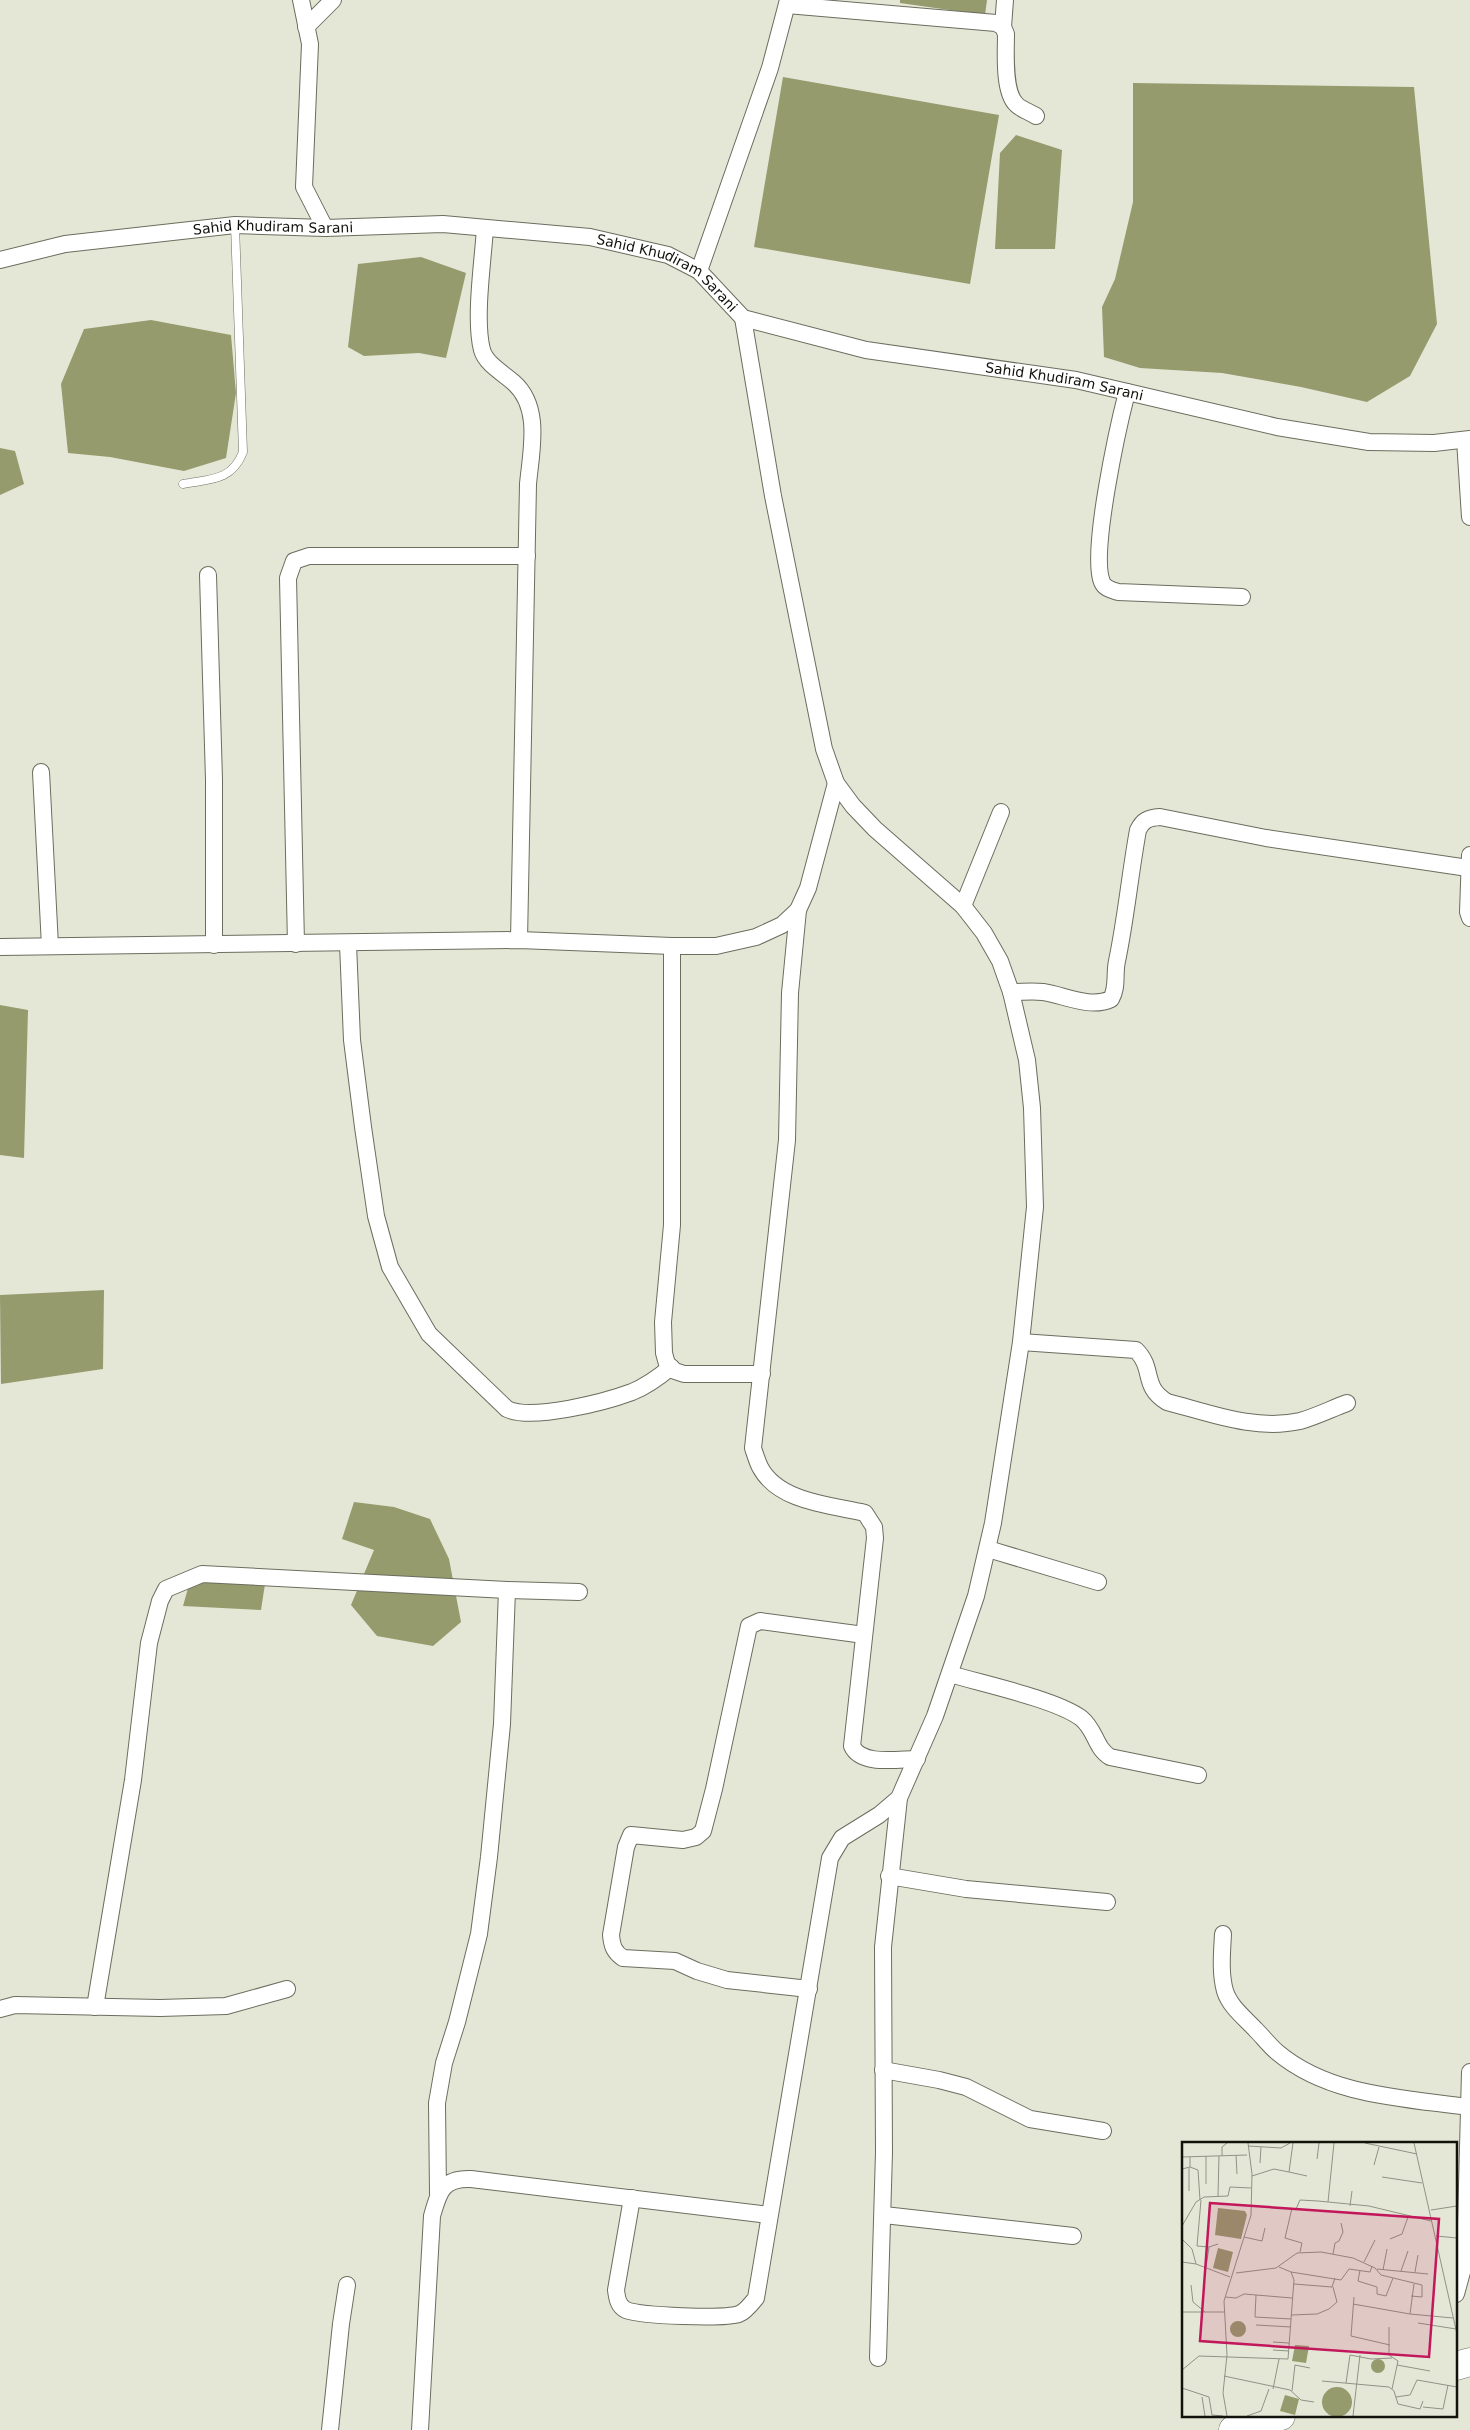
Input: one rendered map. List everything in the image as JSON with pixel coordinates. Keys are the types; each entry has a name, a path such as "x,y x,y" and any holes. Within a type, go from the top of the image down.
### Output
{"highway":[{"path":"1233,2430 1274,2418"}],"street":[{"path":"301,0 310,44 304,187 325,228"},
{"path":"306,27 333,0"},
{"path":"1005,0 1003,27 1006,34 1010,96 1016,104 1036,116"},
{"path":"699,271 770,68 788,2 988,22 1003,27"},
{"name":"Sahid Khudiram Sarani","path":"0,260 65,244 235,225 325,228 443,224 590,238 668,255 699,271 742,318 866,350 1076,380 1277,427 1369,442 1407,443 1468,439"},
{"path":"485,228 479,329 482,352 490,362 515,383 526,397 530,408 532,427 527,556 519,940"},
{"path":"742,318 815,715 824,749 836,783 853,806 875,829 963,906 984,933 1000,961 1012,992 1027,1060 1034,1156 1035,1207 1021,1342 988,1550 976,1596 950,1674 917,1759 899,1798 889,1876 883,1947 884,2215 878,2358"},
{"path":"1127,392 1117,430 1098,553 1103,584 1108,589 1118,592 1242,597"},
{"path":"1468,439 1470,517"},
{"path":"296,944 288,578 294,561 309,556 527,556"},
{"path":"208,575 214,770 214,945"},
{"path":"41,772 50,946"},
{"path":"836,783 808,888 798,910 790,994 788,1140 753,1448 760,1468 772,1482 794,1496 865,1513 874,1527 875,1538 852,1746 855,1752 864,1758 917,1759"},
{"path":"963,906 1001,812"},
{"path":"1012,992 1039,991 1090,1003 1100,1003 1111,999 1115,989 1116,966 1122,942 1125,906 1138,830 1142,822 1149,818 1160,816 1266,838 1469,861 1470,918"},
{"path":"0,947 348,944 519,940 716,946 756,937 782,925 798,910"},
{"path":"348,944 352,1040 376,1216 390,1267 430,1334 507,1408 516,1413 543,1413 632,1392 653,1382 671,1367"},
{"path":"672,946 672,1224 663,1322 664,1353 667,1364 684,1374 762,1374"},
{"path":"1021,1342 1136,1350 1144,1358 1151,1388 1156,1396 1166,1402 1255,1424 1301,1421 1347,1403"},
{"path":"988,1550 1098,1582"},
{"path":"95,2007 133,1780 149,1643 160,1602 166,1589 202,1574 579,1592"},
{"path":"420,2430 430,2236 432,2216 438,2194 437,2104 444,2063 457,2022 479,1934 489,1857 502,1724 507,1590"},
{"path":"809,1989 728,1980 697,1971 675,1961 624,1958 617,1954 612,1946 611,1935 626,1846 631,1835 683,1840 696,1838 703,1831 714,1789 749,1626 760,1621 864,1634"},
{"path":"950,1674 1046,1703 1079,1717 1090,1726 1100,1748 1110,1757 1198,1775"},
{"path":"632,2198 616,2290 618,2303 625,2310 639,2313 719,2317 741,2314 756,2298 830,1858 842,1838 879,1815 899,1798"},
{"path":"889,1876 966,1889 1107,1902"},
{"path":"1223,1934 1223,1983 1229,2002 1277,2052 1312,2074 1335,2085 1387,2096 1468,2107"},
{"path":"0,2009 15,2005 95,2007 226,2006 288,1989"},
{"path":"883,2070 966,2087 1030,2119 1103,2131"},
{"path":"1458,2287 1465,2261 1470,2072"},
{"path":"438,2194 445,2185 457,2178 770,2215"},
{"path":"884,2215 1073,2236"},
{"path":"330,2430 347,2285"}],"lane":[{"path":"184,484 222,477 234,470 243,452 235,225"}],"shaded area":[{"path":"900,0 987,0 985,15 900,3"},
{"path":"783,77 999,115 970,284 754,247"},
{"path":"1133,83 1414,87 1437,324 1410,376 1367,402 1301,387 1222,373 1140,368 1104,357 1102,307 1115,279 1133,202"},
{"path":"1016,135 1062,150 1055,249 995,249 1000,153"},
{"path":"421,257 466,273 446,358 419,353 364,356 348,347 358,264"},
{"path":"151,320 231,335 236,393 226,458 184,471 110,457 68,453 61,384 84,329"},
{"path":"0,448 15,451 24,484 0,495"},
{"path":"0,1005 28,1010 24,1158 0,1155"},
{"path":"104,1290 103,1369 1,1384 0,1295"},
{"path":"354,1502 394,1507 430,1519 449,1559 461,1622 433,1646 377,1636 351,1605 374,1550 342,1539"},
{"path":"192,1574 265,1584 261,1610 183,1606"}]}
